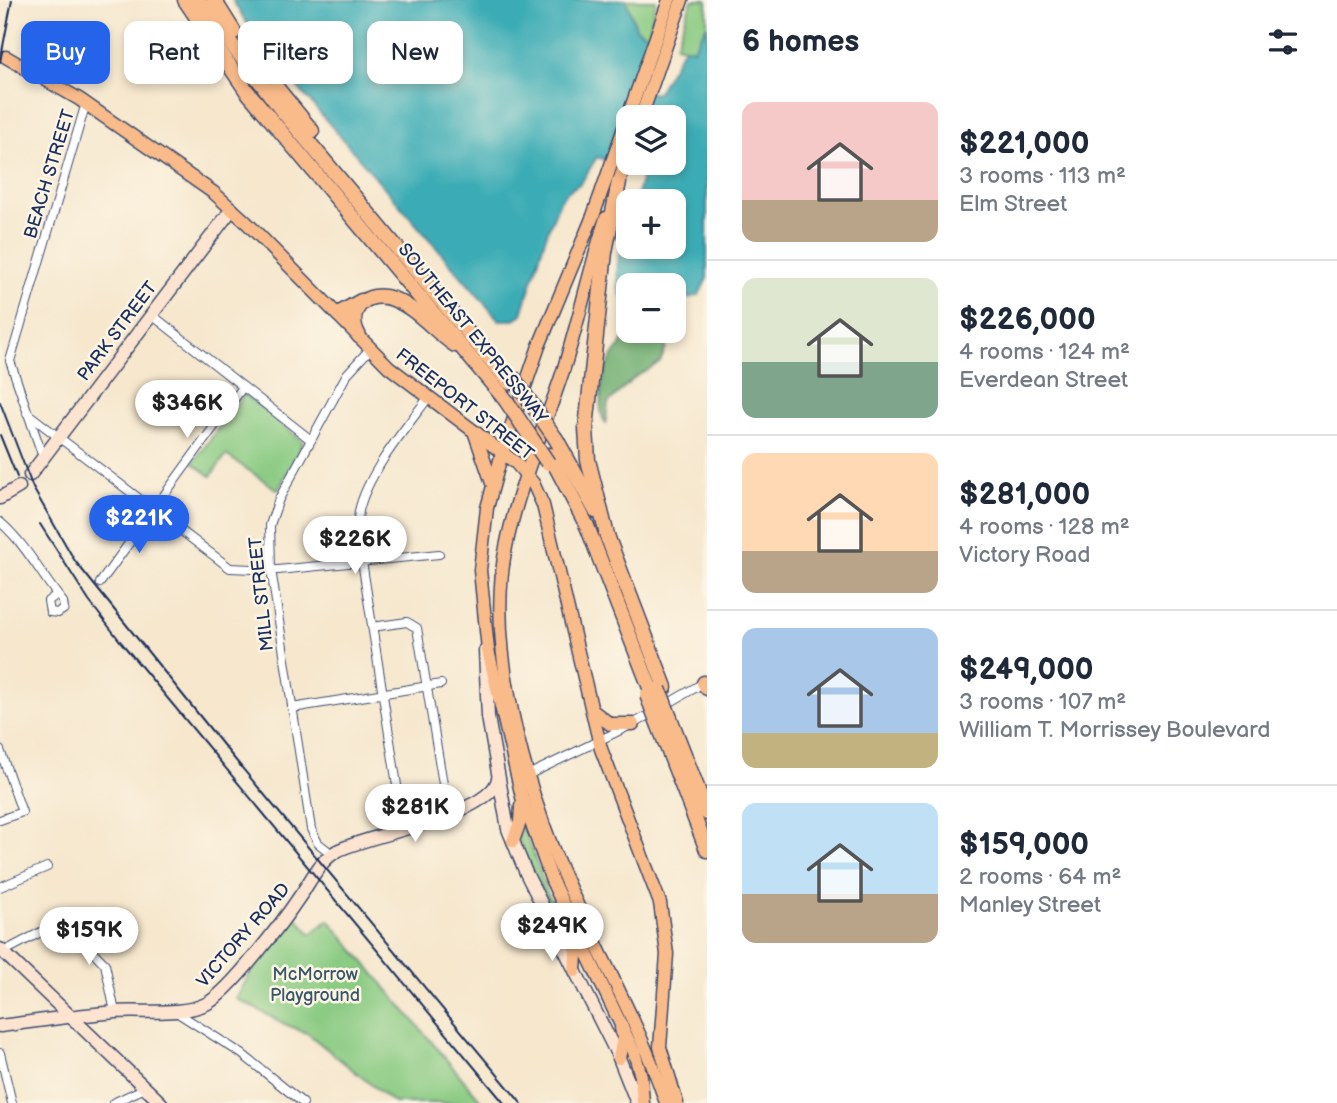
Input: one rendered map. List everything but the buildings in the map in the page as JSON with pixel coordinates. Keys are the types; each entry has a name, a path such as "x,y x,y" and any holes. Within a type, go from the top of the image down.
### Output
{"highway":[{"name":"SOUTHEAST EXPRESSWAY","path":"185,0 216,50 254,100 468,353 508,387 552,450 587,540 656,691"},
{"path":"198,0 281,109 508,387"},
{"name":"SOUTHEAST EXPRESSWAY","path":"213,0 270,80 589,496 608,539 707,850"},
{"path":"213,0 236,47"},
{"path":"608,539 589,460 586,428 613,180"},
{"path":"338,314 363,299 381,296 396,300 436,333 468,353"},
{"path":"359,336 354,315 363,299"},
{"name":"SOUTHEAST EXPRESSWAY","path":"667,720 707,795"},
{"path":"667,720 707,813"},
{"path":"667,720 707,834"}],"main road":[{"path":"644,105 664,33 669,0"},
{"path":"637,1103 513,841 503,810 486,705 481,560 484,522 493,485 539,346 613,180 664,33 682,0"},
{"name":"FREEPORT STREET","path":"6,57 86,103 194,178 232,209 370,349 527,475 543,505 552,532 592,709 612,782 662,913 667,954 660,1039 663,1062 676,1103"},
{"path":"616,175 570,348 506,547 499,615 506,676 528,775 561,869 643,1041 666,1103"},
{"name":"PARK STREET","path":"30,475 232,209"},
{"path":"493,485 474,431 498,432 515,416"},
{"path":"0,498 19,487"},
{"path":"485,636 518,785 522,815 513,841"},
{"path":"592,709 608,723 633,724"},
{"path":"332,854 448,814 485,797 498,779"},
{"path":"518,785 543,858 636,1058 643,1103"},
{"path":"485,797 494,800 503,810"},
{"name":"VICTORY ROAD","path":"0,1026 70,1016 199,1006 217,996 292,908 332,854"},
{"path":"574,926 577,944 575,971"},
{"path":"2,950 161,1103"},
{"path":"618,1017 623,1038 618,1058"},
{"path":"643,1041 660,1039"}],"street":[{"name":"BEACH STREET","path":"43,457 10,368 10,358 86,103"},
{"path":"152,315 311,440"},
{"name":"MILL STREET","path":"332,854 312,834 271,569 269,538 271,517 311,440 352,365 370,349"},
{"path":"100,583 243,387"},
{"path":"404,830 358,523 361,504 388,453 428,398"},
{"path":"27,413 225,565 233,568 271,569 439,554"},
{"path":"0,522 38,564 55,596"},
{"path":"372,627 405,622 414,625 448,814"},
{"path":"292,708 441,684"},
{"path":"528,775 633,724 706,684"},
{"path":"0,750 22,812 0,820"},
{"path":"0,887 47,867"},
{"path":"2,950 77,914"},
{"path":"64,922 105,964 115,1013"},
{"path":"173,1010 234,1047 303,1103"},
{"path":"0,1053 12,1103"},
{"path":"113,1103 145,1088"}],"green space":[{"path":"626,0 656,0 648,36 636,28"},
{"path":"692,0 707,0 707,25 693,49 676,45"},
{"path":"622,343 665,343 666,348 660,362 634,378 608,403 606,423 601,412 602,389 610,361"},
{"path":"244,394 303,442 278,490 226,455 211,476 193,463"},
{"path":"523,826 548,894 572,944 570,950 518,840"},
{"name":"McMorrow Playground","path":"295,916 311,934 329,920 483,1103 394,1103 307,1033 236,999 254,966"}],"water":[{"path":"232,0 626,0 636,28 648,36 632,85 654,94 658,92 684,47 693,49 707,25 707,278 699,295 686,299 686,273 617,273 619,259 686,259 686,189 638,189 641,180 639,175 686,175 686,105 616,105 616,164 597,157 581,183 567,192 560,201 547,233 522,314 513,320 499,320 295,84 353,84 353,21 246,21"}],"railway":[{"path":"0,62 12,0"},
{"path":"0,402 33,488 75,561 228,751 521,1103"},
{"path":"0,435 17,477"},
{"path":"40,524 89,601 120,641 504,1103"}]}
